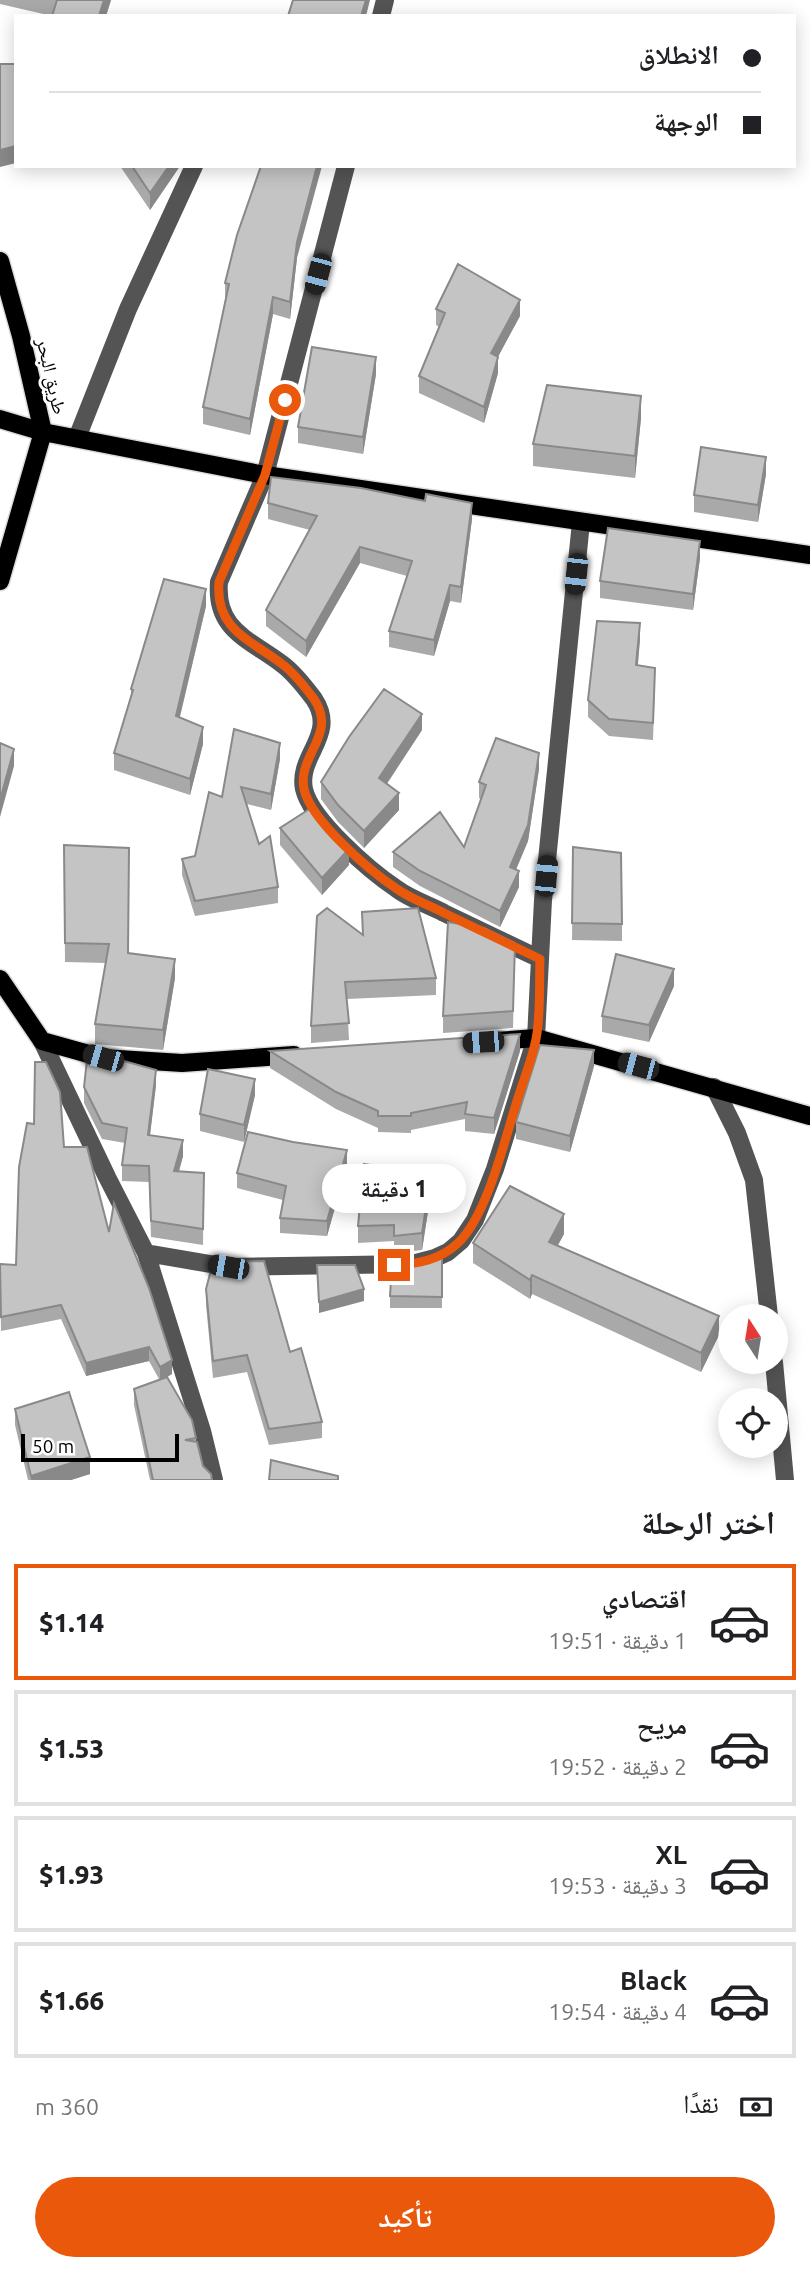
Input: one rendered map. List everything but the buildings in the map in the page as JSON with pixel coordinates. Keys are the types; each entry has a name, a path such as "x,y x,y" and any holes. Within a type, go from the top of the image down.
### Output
{"main road":[{"name":"طريق البحر","path":"0,261 43,432 0,581"},
{"path":"0,419 43,432 265,475 810,555"},
{"path":"0,979 43,1041 103,1058 181,1063 309,1054"},
{"path":"483,1042 536,1038 810,1116"}],"street":[{"path":"77,438 128,309 193,168"},
{"path":"345,168 265,475 219,582 218,598 228,625 285,666 319,708 322,723 320,737 305,769 303,786 308,802 342,843 398,891 540,959"},
{"path":"146,1253 228,1267 412,1264 435,1258 448,1251 461,1241 475,1220 495,1169 536,1038 556,769 581,522"},
{"path":"43,1041 146,1253 202,1431 214,1480"},
{"path":"714,1087 737,1133 754,1181 768,1304"},
{"path":"775,1374 785,1480"}],"route":[{"path":"285,400 265,475 219,582 218,598 228,625 285,666 319,708 322,723 320,737 305,769 303,786 308,802 342,843 398,891 540,959 536,1038 495,1169 475,1220 461,1241 448,1251 435,1258 412,1264 394,1265"}]}
